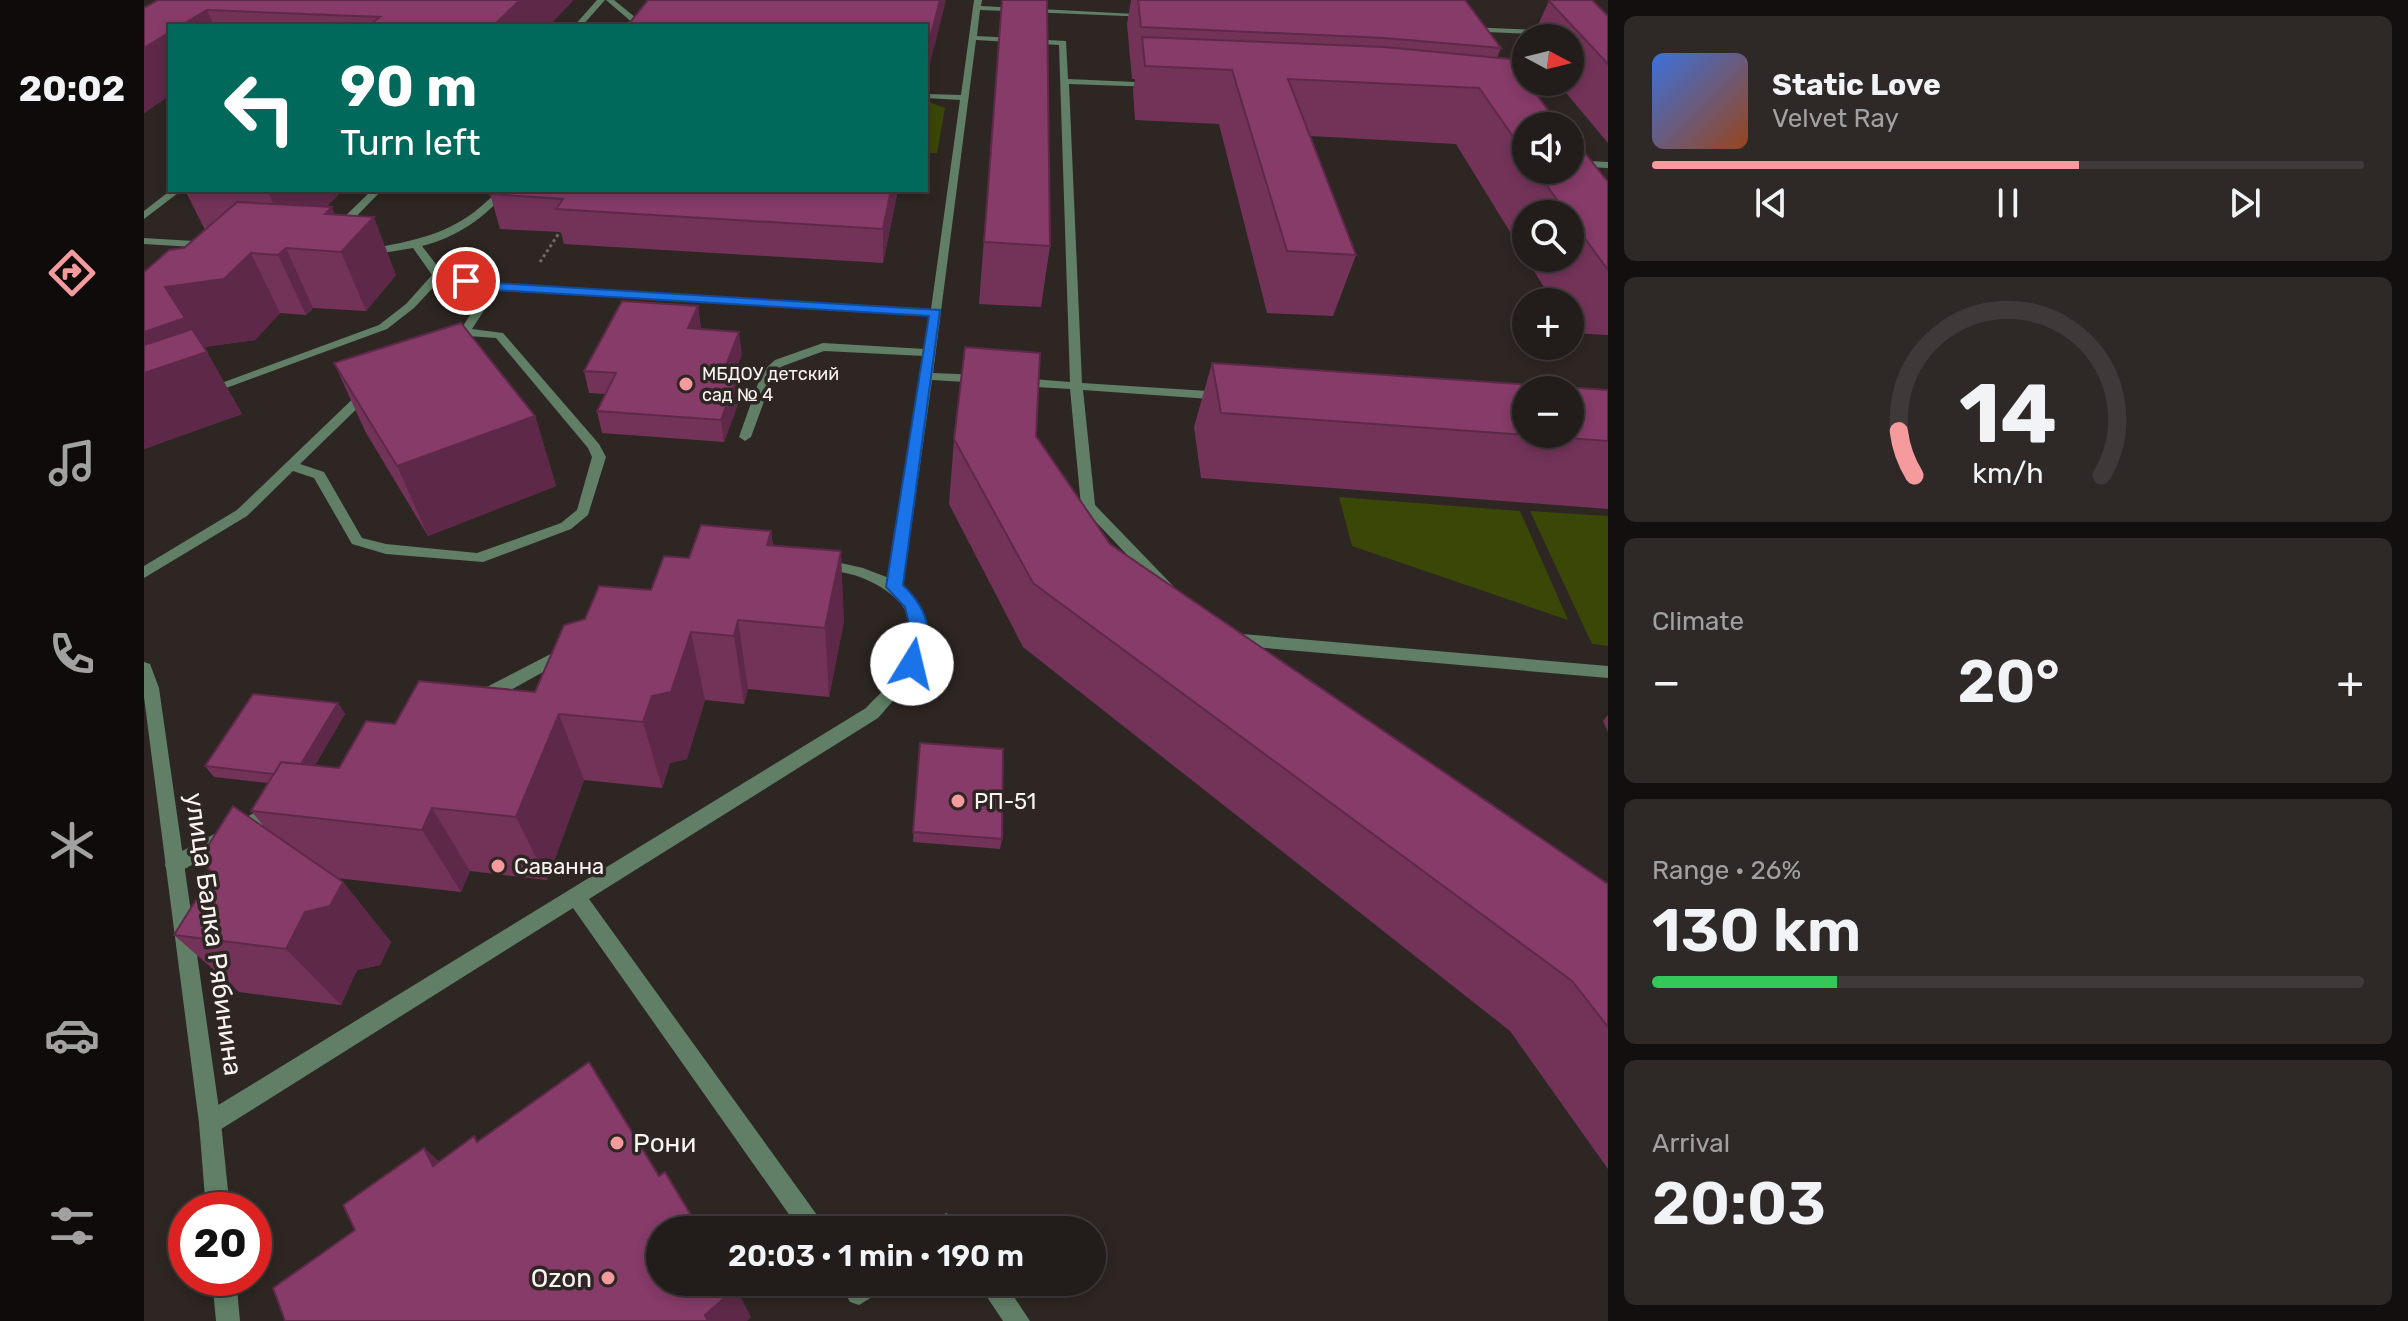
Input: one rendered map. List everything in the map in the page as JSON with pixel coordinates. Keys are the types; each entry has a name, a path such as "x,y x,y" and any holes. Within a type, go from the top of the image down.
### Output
{"street":[{"path":"580,24 601,0"},
{"path":"610,0 638,24"},
{"path":"895,587 936,313 977,4 1161,15"},
{"path":"1457,28 1512,31"},
{"path":"973,38 1063,43 1076,386 1088,506 1185,602"},
{"path":"1064,81 1160,85"},
{"path":"928,96 964,98"},
{"path":"1584,164 1608,165"},
{"path":"144,216 174,192"},
{"path":"325,242 375,192"},
{"path":"353,253 417,246 485,213 501,192"},
{"path":"144,241 221,246"},
{"path":"417,246 438,275 495,286 936,313"},
{"path":"189,397 383,327 410,306 438,275"},
{"path":"444,350 458,343 495,286"},
{"path":"293,466 319,475 357,541 386,549 478,558 566,526 583,512 599,457 594,447 499,335 465,332"},
{"path":"745,437 768,372 779,363 823,347 930,353"},
{"path":"926,376 1231,397"},
{"path":"144,573 242,513 375,384"},
{"path":"210,1123 872,713 912,664 921,636 913,605 895,587 876,576 844,566 806,562"},
{"path":"1264,657 1236,636 1608,672"},
{"path":"466,706 577,646"},
{"name":"улица Балка Рябинина","path":"144,668 151,688 210,1123 216,1192"},
{"path":"174,865 285,804"},
{"path":"576,896 804,1216"},
{"path":"226,1296 228,1321"},
{"path":"999,1296 1018,1321"}],"path":[{"path":"522,288 564,227"}],"green space":[{"path":"928,102 945,108 937,153 928,153"},
{"path":"1339,497 1520,511 1568,620 1352,546"},
{"path":"1530,511 1608,516 1608,646 1592,644"}],"building":[{"path":"158,0 520,0 495,24 371,24 380,17 207,10 183,24 168,24 168,33 144,48 144,8"},
{"path":"648,0 940,0 928,46 928,24 629,24"},
{"path":"1002,0 1047,0 1050,246 984,242"},
{"path":"1138,0 1465,0 1501,48 1384,38 1141,27"},
{"path":"1592,0 1608,16 1608,64 1584,38 1584,24 1571,24 1549,1"},
{"path":"1142,37 1384,47 1510,59 1512,96 1538,96 1550,112 1512,112 1512,135 1479,88 1288,79 1356,255 1287,251 1232,70 1145,66"},
{"path":"1584,152 1608,182 1608,270 1584,237 1584,200 1557,200 1546,184 1584,184"},
{"path":"891,192 883,229 556,209 563,199 490,194"},
{"path":"237,202 332,207 325,214 374,217 341,252 286,248 278,255 251,253 224,279 165,287 185,318 144,332 144,272 169,250 184,248"},
{"path":"622,301 698,306 688,328 739,332 724,370 739,371 721,420 597,411 616,373 584,371"},
{"path":"461,323 535,416 397,466 334,363"},
{"path":"192,329 207,352 144,373 144,345"},
{"path":"965,347 1040,353 1036,436 1110,544 1608,884 1608,1027 1572,981 1033,583 954,439"},
{"path":"1212,363 1512,383 1512,434 1221,413"},
{"path":"1584,388 1608,390 1608,441 1584,439"},
{"path":"701,525 771,531 767,545 841,551 825,628 738,620 734,636 691,632 671,692 652,696 643,722 559,714 516,817 432,808 422,830 251,811 281,762 339,768 366,721 395,724 419,681 535,692 564,625 585,619 599,586 651,590 664,556 689,558"},
{"path":"253,694 338,703 301,764 281,762 274,774 205,766"},
{"name":"РП-51","path":"920,743 1003,749 1002,839 913,832"},
{"path":"233,806 343,882 330,906 305,912 286,949 174,935 213,873 199,860"},
{"path":"589,1062 659,1176 665,1172 692,1216 646,1216 646,1296 727,1296 705,1315 708,1321 285,1321 273,1288 355,1230 343,1205 424,1148 433,1166 474,1136 477,1142"}],"place":[{"name":"МБДОУ детский сад № 4","path":"686,384"},
{"name":"РП-51","path":"958,801"},
{"name":"Саванна","path":"498,866"},
{"name":"Рони","path":"617,1143"},
{"name":"Ozon","path":"608,1278"}],"route":[{"path":"466,281 495,286 936,313 895,587 913,605 921,636 912,664"}]}
